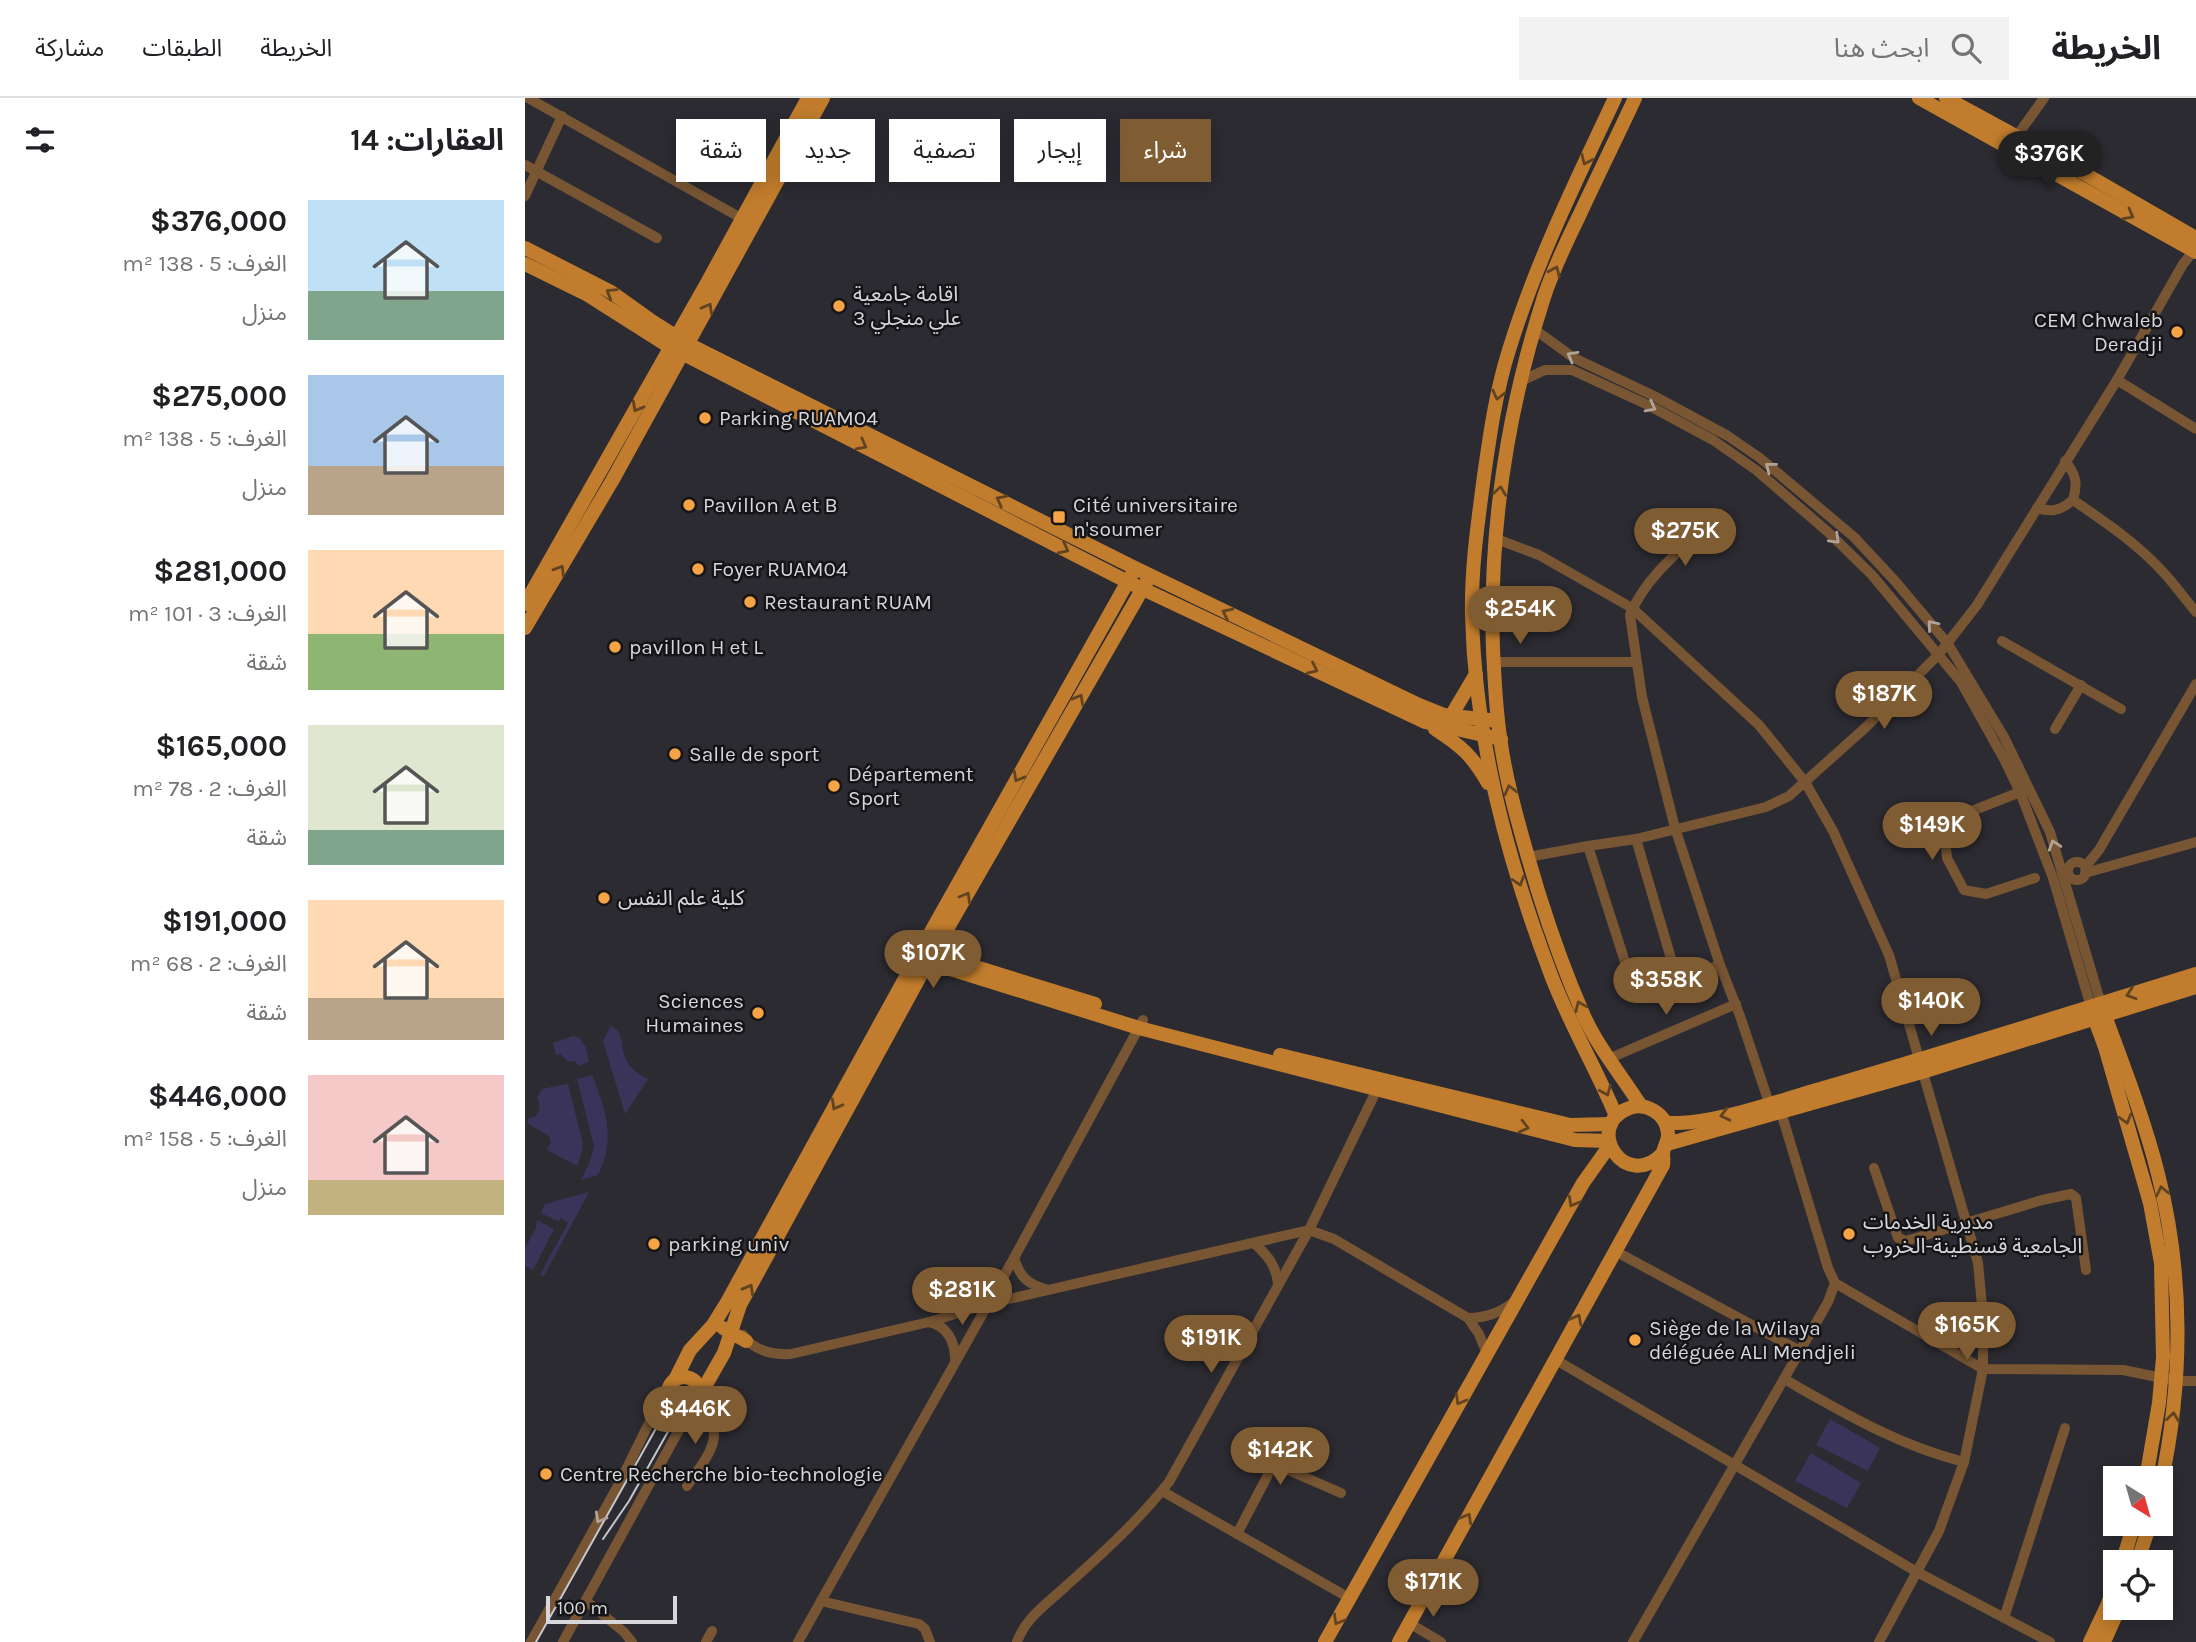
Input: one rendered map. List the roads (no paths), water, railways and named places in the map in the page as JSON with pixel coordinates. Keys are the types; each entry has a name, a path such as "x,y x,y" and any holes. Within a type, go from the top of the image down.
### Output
{"main road":[{"path":"748,222 808,98"},
{"path":"525,604 823,98"},
{"path":"1325,1642 1445,1425 1583,1183 1609,1143 1613,1120 1598,1074 1575,1032 1551,976 1517,874 1495,794 1480,720 1472,614 1476,531 1494,410 1509,351 1545,247 1615,98"},
{"path":"1399,1642 1658,1175 1663,1165 1668,1133 1665,1122 1658,1113 1641,1106 1608,1059 1585,1018 1557,951 1528,856 1505,766 1494,662 1495,538 1506,450 1534,329 1545,294 1571,233 1635,98"},
{"path":"1919,98 2012,143 2195,247"},
{"path":"1946,98 2012,143"},
{"path":"525,248 611,292 679,345"},
{"path":"525,264 679,345 920,458 1146,582 1285,648 1483,736 1501,739"},
{"path":"525,628 612,481 679,345"},
{"path":"1132,575 927,956 696,1402 681,1409 673,1405 671,1387 690,1350 713,1325 927,956 1146,582"},
{"path":"1285,648 1425,722 1458,744 1474,759 1495,794"},
{"path":"1446,719 1476,673"},
{"path":"1425,722 1446,719 1499,721"},
{"path":"927,956 1141,1024 1380,1085 1575,1140 1609,1143 1621,1160 1629,1164 1648,1164 1656,1160 1665,1148 2098,1011 2196,974"},
{"path":"2098,1011 2196,987"},
{"path":"2098,1011 2105,1047 2150,1203 2161,1263 2163,1357 2159,1403 2148,1466"},
{"path":"2098,1011 2151,1150 2166,1211 2177,1314 2177,1381 2165,1466"},
{"path":"1665,1122 1675,1124 1703,1121 1921,1066"},
{"path":"1380,1085 1570,1125 1613,1120 1623,1110 1641,1106"},
{"path":"713,1325 731,1331 748,1342"},
{"path":"671,1387 679,1378 690,1378 698,1385 696,1402"},
{"path":"2090,1642 2103,1616"},
{"path":"2104,1642 2114,1620"}],"street":[{"path":"528,98 748,222"},
{"path":"2012,143 2044,98"},
{"path":"525,196 562,116"},
{"path":"525,165 657,238"},
{"path":"1528,856 1636,839 1766,807 1789,796 1865,728 1939,654 1977,605 2117,380 2195,247"},
{"path":"1534,329 1574,358 1676,414 1756,470 1828,532 1872,575 1961,682 2004,759 2061,875"},
{"path":"1521,381 1545,370 1572,370 1728,436 1808,497 1871,555 1948,644 2004,737 2031,791 2050,832 2098,1011"},
{"path":"2117,380 2196,429"},
{"path":"2037,508 2046,511 2058,510 2073,500 2076,481 2066,461"},
{"path":"2073,500 2108,524 2163,572 2196,612"},
{"path":"1720,514 1663,567 1645,587 1632,608 1630,615 1635,662 1675,828 1769,1103 1781,1112 1828,1268 1835,1283 1983,1369 2123,1370 2177,1381 2196,1381"},
{"path":"1495,538 1539,555 1632,608 1759,725 1805,782 1833,831 1889,955 1978,1263 1983,1316 1983,1369 1964,1462 1939,1531 1879,1642"},
{"path":"2002,641 2121,709"},
{"path":"1494,662 1635,662"},
{"path":"2085,870 2196,684"},
{"path":"2055,729 2081,685"},
{"path":"2020,792 1952,821 1945,839 1947,858 1964,890 1986,894 2035,878"},
{"path":"1636,839 1677,979"},
{"path":"2085,870 2196,842"},
{"path":"1588,846 1633,987 1637,991 1720,965"},
{"path":"2061,875 2075,862 2081,863 2085,870"},
{"path":"1608,1059 1736,1004"},
{"path":"798,1642 1014,1258 1141,1024"},
{"path":"1017,1642 1022,1628 1032,1616 1067,1586 1162,1491 1309,1230 1380,1085"},
{"path":"1874,1168 1898,1238 1903,1241 1913,1241 2042,1200 2071,1194 2076,1198 2086,1270"},
{"path":"748,1342 772,1354 791,1354 929,1322 987,1304 1309,1230 1334,1239 1468,1318 1479,1334 1487,1354"},
{"path":"1254,1243 1275,1267 1278,1285"},
{"path":"1615,1251 1800,1351"},
{"path":"1014,1258 1019,1273 1026,1282 1050,1291"},
{"path":"1633,1642 1800,1351 1835,1283"},
{"path":"1468,1318 1494,1314 1518,1299"},
{"path":"929,1322 942,1327 949,1336 955,1347 955,1362"},
{"path":"1556,1360 1917,1572 2050,1642"},
{"path":"1784,1379 1899,1442 1964,1462"},
{"path":"531,1642 619,1484 653,1415 671,1387"},
{"path":"563,1642 696,1402 710,1416 715,1441 687,1486"},
{"path":"2004,1618 2065,1428"},
{"path":"1237,1534 1271,1469 1275,1467 1279,1466 1341,1493"},
{"path":"1162,1491 1351,1599"},
{"path":"586,1601 624,1632 632,1642"},
{"path":"821,1601 919,1624 925,1629 930,1642"},
{"path":"1409,1623 1441,1642"},
{"path":"706,1642 712,1631"}],"tram line":[{"path":"536,1642 659,1423"},
{"path":"603,1539 629,1501 670,1428"}],"place":[{"name":"اقامة جامعية علي منجلي 3","path":"839,306"},
{"name":"CEM Chwaleb Deradji","path":"2177,332"},
{"name":"Parking RUAM04","path":"705,418"},
{"name":"Pavillon A et B","path":"689,505"},
{"name":"Cité universitaire n'soumer","path":"1059,517"},
{"name":"Foyer RUAM04","path":"698,569"},
{"name":"Restaurant RUAM","path":"750,602"},
{"name":"pavillon H et L","path":"615,647"},
{"name":"Salle de sport","path":"675,754"},
{"name":"Département Sport","path":"834,786"},
{"name":"كلية علم النفس","path":"604,898"},
{"name":"Sciences Humaines","path":"758,1013"},
{"name":"مديرية الخدمات الجامعية قسنطينة-الخروب","path":"1849,1234"},
{"name":"parking univ","path":"654,1244"},
{"name":"Siège de la Wilaya déléguée ALI Mendjeli","path":"1635,1340"},
{"name":"Centre Recherche bio-technologie","path":"546,1474"}]}
